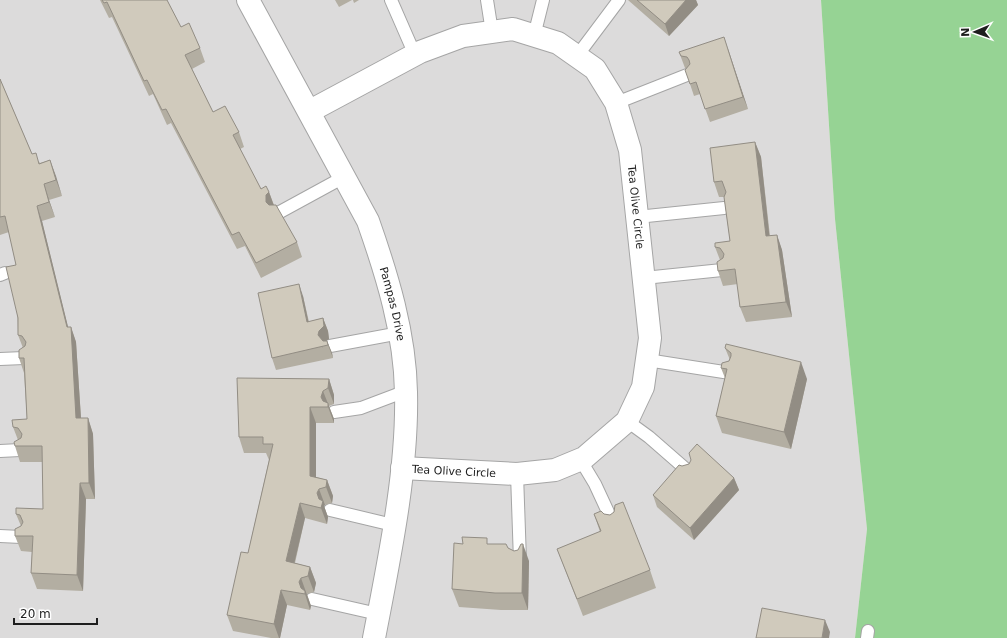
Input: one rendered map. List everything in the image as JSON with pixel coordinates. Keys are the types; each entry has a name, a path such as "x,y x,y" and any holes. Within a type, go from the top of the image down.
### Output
{"street":[{"name":"Pampas Drive","path":"248,0 310,111 368,220 381,259 400,332 406,391 402,468 374,638"},
{"name":"Tea Olive Circle","path":"310,111 415,55 463,36 513,29 558,43 595,69 616,103 630,150 650,338 643,387 627,421 580,459 555,470 517,474 402,468"}],"lane":[{"path":"390,0 415,55"},
{"path":"487,0 492,32"},
{"path":"534,36 543,0"},
{"path":"577,56 619,0"},
{"path":"616,103 688,75"},
{"path":"278,213 344,177"},
{"path":"637,217 724,208"},
{"path":"644,278 722,270"},
{"path":"330,346 400,332"},
{"path":"0,359 24,358"},
{"path":"647,360 730,373"},
{"path":"334,412 361,408 406,391"},
{"path":"627,421 649,437 688,471"},
{"path":"0,451 20,450"},
{"path":"580,459 595,484 614,525"},
{"path":"517,474 520,561"},
{"path":"330,510 393,525"},
{"path":"0,536 21,537"},
{"path":"312,599 378,614"}],"shaded area":[{"path":"0,0 821,0 835,219 867,529 855,638 0,638"}],"green space":[{"path":"821,0 1007,0 1007,638 855,638 867,529 835,219"}],"building":[{"path":"102,0 167,0 181,27 189,23 200,48 185,55 213,112 225,106 239,132 233,135 261,189 266,186 269,192 266,195 266,202 269,205 276,205 297,242 256,263 239,232 232,235 166,109 162,110 147,80 144,81 107,2 104,3"},
{"path":"637,0 686,0 665,24"},
{"path":"724,37 743,97 705,109 696,82 690,84 685,70 690,64 689,60 687,57 681,56 679,52"},
{"path":"0,79 32,154 36,153 39,164 50,160 56,180 44,184 49,202 37,206 67,327 71,327 76,418 88,418 89,483 80,483 77,575 31,573 33,536 15,536 15,529 21,526 23,522 20,515 16,514 16,508 43,509 42,446 15,446 14,442 21,438 22,434 18,428 13,427 12,420 27,419 24,358 19,358 19,350 25,346 26,342 22,336 18,335 18,318 6,267 16,265 5,216 0,217"},
{"path":"755,142 766,236 777,235 786,302 740,307 735,269 718,271 717,262 723,258 724,254 720,248 715,247 715,243 730,241 724,197 726,192 722,181 714,182 710,148"},
{"path":"299,284 307,322 323,318 324,326 319,331 318,335 323,341 327,341 328,345 272,358 258,293"},
{"path":"726,344 801,362 784,432 716,416 727,369 721,368 722,363 729,361 731,356 731,353 725,348"},
{"path":"237,378 329,379 328,388 323,391 321,397 323,401 328,403 328,407 310,407 310,476 327,480 326,487 319,489 317,493 319,499 323,501 321,508 300,503 286,561 310,567 308,576 301,578 299,582 301,588 305,591 305,594 281,590 274,624 227,615 241,552 248,553 273,444 263,444 263,437 239,437"},
{"path":"697,444 734,478 690,528 653,495 679,465 682,466 689,464 691,460 689,453"},
{"path":"623,502 650,570 577,599 557,549 601,531 594,514 601,511 604,514 610,515 614,512 615,505"},
{"path":"462,537 487,538 487,544 506,544 508,548 514,551 518,550 521,544 523,544 522,593 495,593 452,589 454,543 463,544"},
{"path":"762,608 825,620 822,638 756,638"}]}
